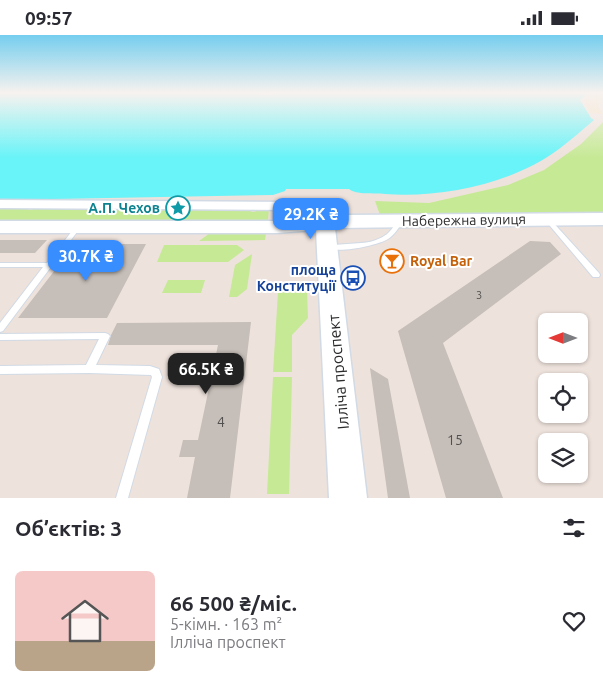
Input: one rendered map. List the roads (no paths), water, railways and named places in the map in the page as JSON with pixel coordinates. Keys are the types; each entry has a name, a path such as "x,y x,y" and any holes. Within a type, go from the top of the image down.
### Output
{"main road":[{"path":"0,227 278,227 298,215 326,234"},
{"name":"Набережна вулиця","path":"326,234 402,221 603,219"},
{"name":"Ілліча проспект","path":"326,234 348,498"}],"street":[{"path":"0,204 298,215"}],"lane":[{"path":"547,219 596,275"},
{"path":"0,329 78,227"},
{"path":"0,265 50,265"},
{"path":"0,337 105,336 89,369"},
{"path":"0,370 89,369 150,370 155,372 157,377 122,498"}],"water":[{"path":"0,115 589,115 594,120 559,149 540,161 498,180 453,191 407,195 361,193 349,189 286,189 273,195 0,200"}],"place":[{"name":"А.П. Чехов","path":"178,208"},
{"name":"Royal Bar","path":"392,261"},
{"name":"площа Конституції","path":"353,278"}]}
